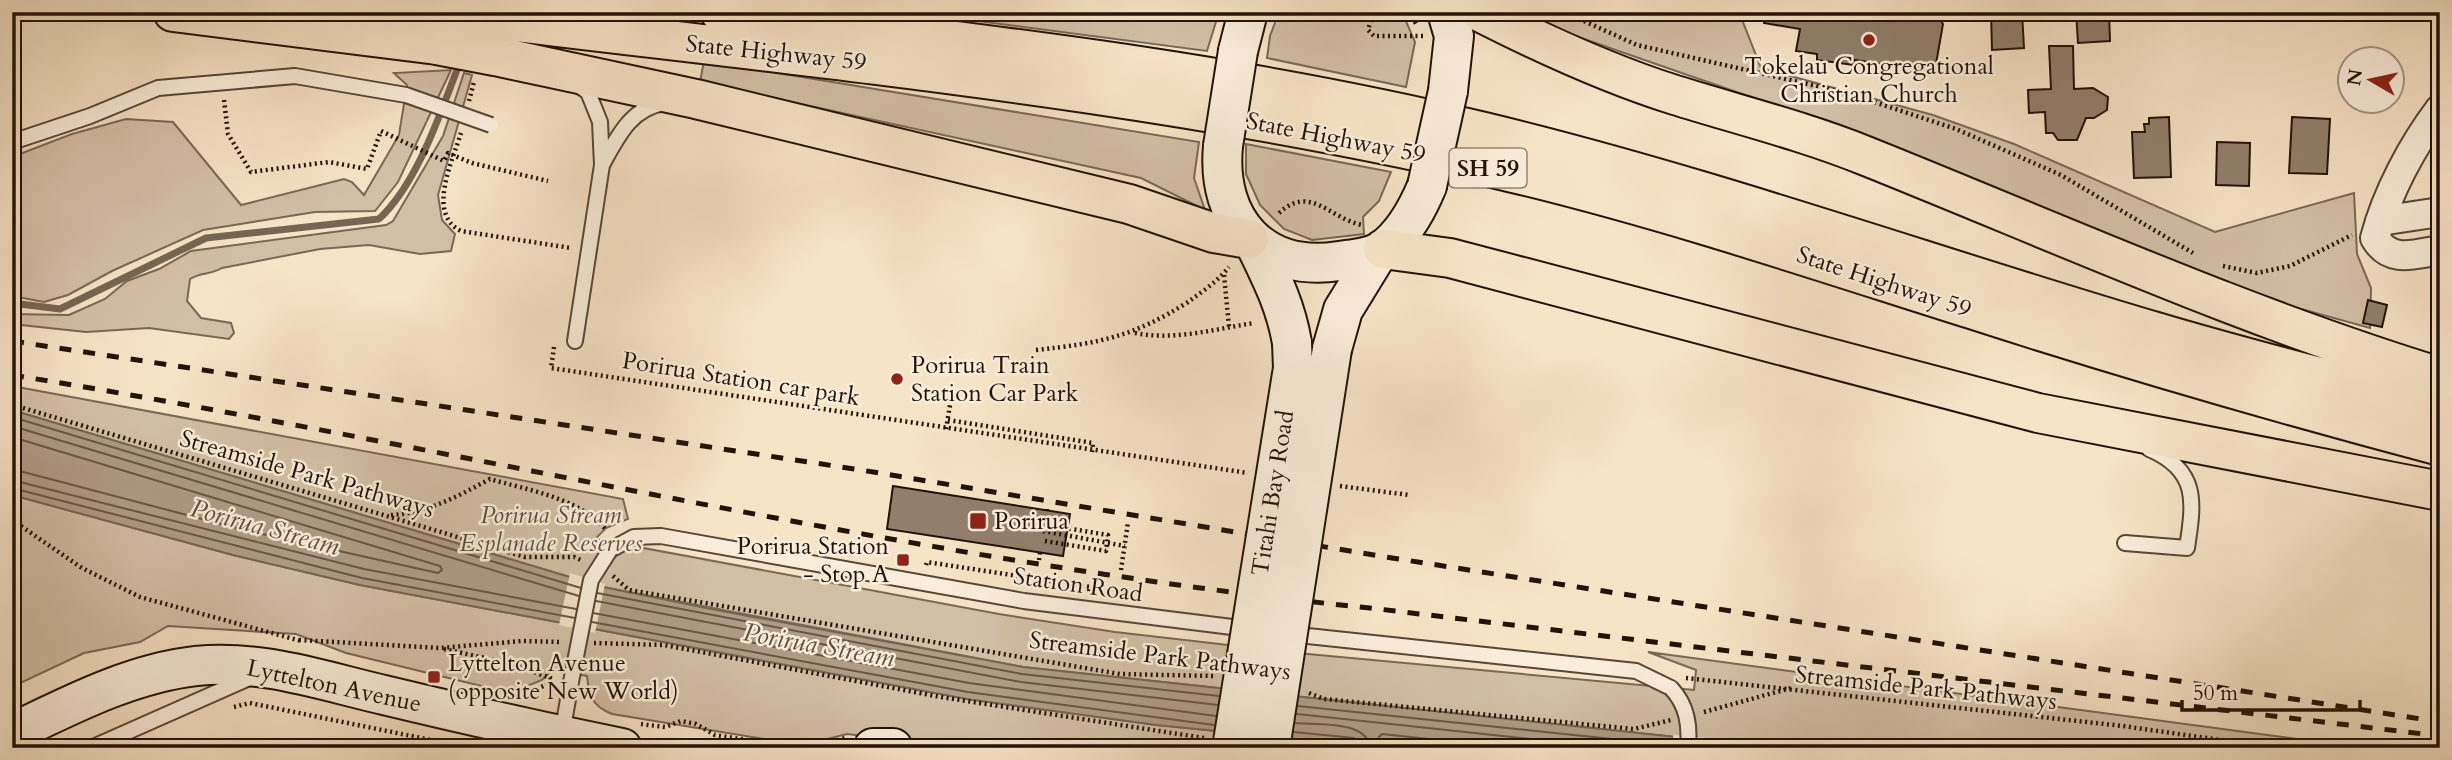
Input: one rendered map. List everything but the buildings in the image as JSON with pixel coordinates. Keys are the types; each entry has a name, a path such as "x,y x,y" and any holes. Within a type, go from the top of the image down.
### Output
{"main road":[{"path":"173,12 443,30"},
{"path":"408,12 443,30 561,72 696,99 1129,204 1214,233 1244,250 1313,262 1378,242 1450,258 2038,413 2440,491"},
{"name":"State Highway 59","path":"720,12 1167,72 1338,100 1481,131 1620,166 1750,204 2155,331 2440,408"},
{"name":"Titahi Bay Road","path":"1219,743 1293,368 1288,318 1280,295 1244,250 1237,220 1222,184 1223,146 1238,51 1248,12"},
{"path":"1480,12 1564,53 1673,94 1772,122 1866,156 2152,272 2319,336 2440,377"},
{"name":"Titahi Bay Road","path":"1282,745 1332,349 1343,310 1378,242 1410,220 1427,186 1448,91 1454,36 1425,20"},
{"name":"State Highway 59","path":"494,49 928,70 1314,131 1522,175 1694,222 2150,365 2440,446"},
{"name":"Lyttelton Avenue","path":"12,733 131,681 172,670 223,664 272,668 562,735 625,735"},
{"path":"873,748 893,748"}],"street":[{"path":"2440,109 2420,136 2380,221 2375,238 2382,249 2400,257 2440,250"},
{"path":"2380,221 2440,212"}],"lane":[{"path":"561,72 587,92 595,105 600,122 602,165 575,341"},
{"path":"12,142 90,116 158,88 296,76 406,95 491,125"},
{"path":"602,165 627,122 643,110 658,104 696,99"},
{"path":"2038,413 2128,439 2163,454 2181,471 2191,488 2192,499 2187,548 2125,543"},
{"name":"Station Road","path":"562,735 591,580 610,550 634,537 661,536 1024,601 1269,632 1636,671 1676,685"},
{"path":"91,748 272,668"},
{"path":"1676,685 1687,717 1688,748"}],"path":[{"path":"1379,12 1369,25 1368,30 1374,36 1420,34 1425,20"},
{"path":"1564,12 1637,45 1847,93 1956,129 2061,175 2199,257"},
{"path":"468,103 494,49"},
{"path":"223,82 228,134 251,172 329,162 367,169 381,131 444,161 448,153 454,157 548,181"},
{"path":"461,130 443,201 448,219 456,228 569,248"},
{"path":"1279,213 1290,203 1303,200 1356,224 1378,242"},
{"path":"2221,266 2258,273 2290,266 2380,221"},
{"path":"1036,350 1096,344 1134,333 1193,298 1223,274 1244,250"},
{"path":"1223,274 1230,327"},
{"path":"1134,333 1151,336 1254,323"},
{"name":"Porirua Station car park","path":"554,347 551,368 946,429"},
{"path":"951,399 946,429 1079,449"},
{"name":"Streamside Park Pathways","path":"23,408 525,557 574,557 594,567"},
{"path":"948,420 1093,443 1092,452"},
{"path":"387,515 411,514 435,506 490,479 558,499 585,512 607,531"},
{"path":"12,520 82,568 139,597 299,640 440,648 522,641 564,642"},
{"path":"1121,570 1128,522"},
{"path":"1045,541 1106,551 1108,535 1048,525"},
{"path":"1043,531 1125,546"},
{"path":"1039,560 1040,552"},
{"path":"925,566 927,562 1040,578 1090,587 1089,594"},
{"name":"Streamside Park Pathways","path":"605,572 629,590 1107,672 1220,677"},
{"path":"587,642 664,645 941,697 1219,743"},
{"path":"440,648 512,664 551,679 571,682"},
{"path":"1676,685 1689,677 1790,688"},
{"path":"511,699 546,685 551,679"},
{"name":"Streamside Park Pathways","path":"1701,713 1790,688 2123,726 2276,748"},
{"name":"Streamside Park Pathways","path":"1297,690 1324,699 1634,729 1674,719"},
{"path":"227,708 250,703 439,742"},
{"path":"625,735 681,721 696,724 715,735 799,748"},
{"path":"1282,745 1359,748"}],"green space":[{"path":"908,12 1219,12 1207,51"},
{"path":"1279,12 1402,12 1415,42 1406,87 1267,58 1270,36"},
{"path":"1524,12 1739,12 1761,68 1933,115 2014,144 2215,232 2354,193 2357,254 2371,288 2370,328 2250,295 1837,127 1541,24"},
{"path":"704,61 1199,142 1194,178 1205,210 1141,178 700,82"},
{"path":"451,70 398,182 375,211 315,212 203,230 112,271 68,295 44,302 12,296 12,157 72,134 126,119 173,122 241,205 344,179 352,182 364,195 399,135 407,85 394,73"},
{"path":"464,73 472,75 438,195 442,220 455,234 451,251 420,254 369,245 320,249 222,268 190,279 187,301 201,318 231,323 234,333 229,339 149,328 86,332 12,324 12,314 69,315 105,299 127,281 159,269 191,251 386,225 393,221 443,136"},
{"path":"1246,144 1391,172 1379,201 1363,217 1364,234 1312,240 1284,229 1260,205 1246,174"},
{"name":"Porirua Stream Esplanade Reserves","path":"12,386 623,499 628,519 606,528 595,539 999,614 1115,632 1308,654 1694,690 1696,670 1648,652 2364,748 1779,748 1023,667 603,587 12,410"},
{"name":"Porirua Stream Esplanade Reserves","path":"12,495 233,555 360,585 967,699 1156,725 1388,748 968,748 847,734 807,744 783,742 612,714 600,708 593,700 587,676 552,670 542,680 510,693 346,653 296,634 168,626 140,642 84,653 12,687"}],"water":[{"name":"Porirua Stream","path":"12,410 603,587 716,610 1023,667 1779,748 1388,748 1156,725 967,699 360,585 233,555 12,495"}],"pier":[{"path":"570,573 605,584 595,633 559,625"},
{"path":"1673,735 1709,738 1709,748 1673,748"}],"waterway":[{"path":"12,303 60,309 206,238 379,219 393,204 417,166 460,62"}],"railway":[{"path":"12,341 861,470 1386,557 2440,722"},
{"path":"12,375 182,404 859,533 1199,588 2440,736"}],"place":[{"name":"Tokelau Congregational Christian Church","path":"1869,40"},
{"name":"Porirua Train Station Car Park","path":"897,379"},
{"name":"Porirua","path":"978,521"},
{"name":"Porirua Station - Stop A","path":"903,560"},
{"name":"Lyttelton Avenue (opposite New World)","path":"434,677"}]}
